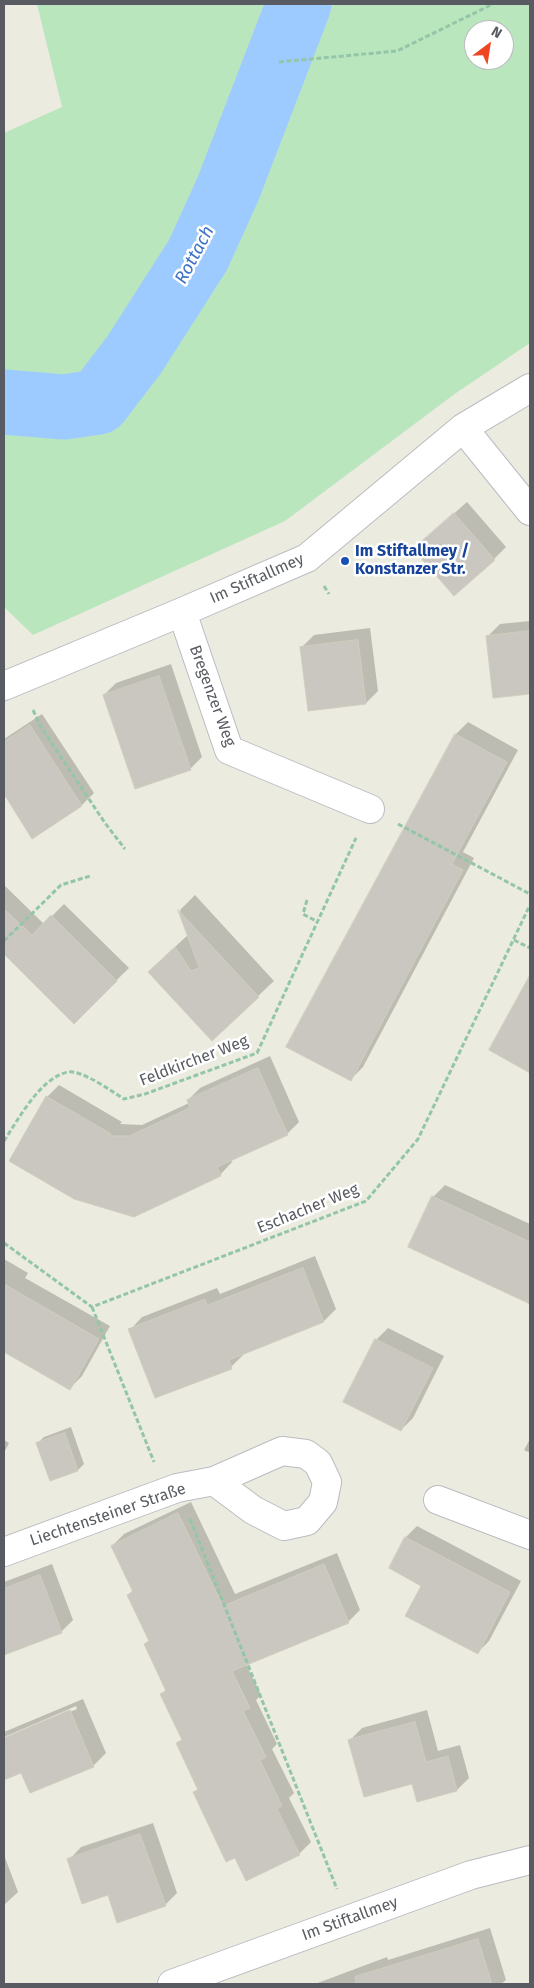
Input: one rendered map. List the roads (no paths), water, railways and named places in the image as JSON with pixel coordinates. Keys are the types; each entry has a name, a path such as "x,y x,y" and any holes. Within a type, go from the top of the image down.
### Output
{"street":[{"name":"Im Stiftallmey","path":"4,686 307,558 463,428 530,388"},
{"path":"463,428 530,511"},
{"name":"Bregenzer Weg","path":"182,612 229,750 370,809"},
{"name":"Liechtensteiner Straße","path":"4,1552 171,1490 214,1481"},
{"path":"438,1500 530,1535"},
{"name":"Im Stiftallmey","path":"172,1984 471,1875 530,1860"}],"waterway":[{"name":"Rottach","path":"4,402 64,407 98,402 134,355 198,255 228,189 299,4"}],"place":[{"name":"Im Stiftallmey / Konstanzer Str.","path":"345,561"}]}
